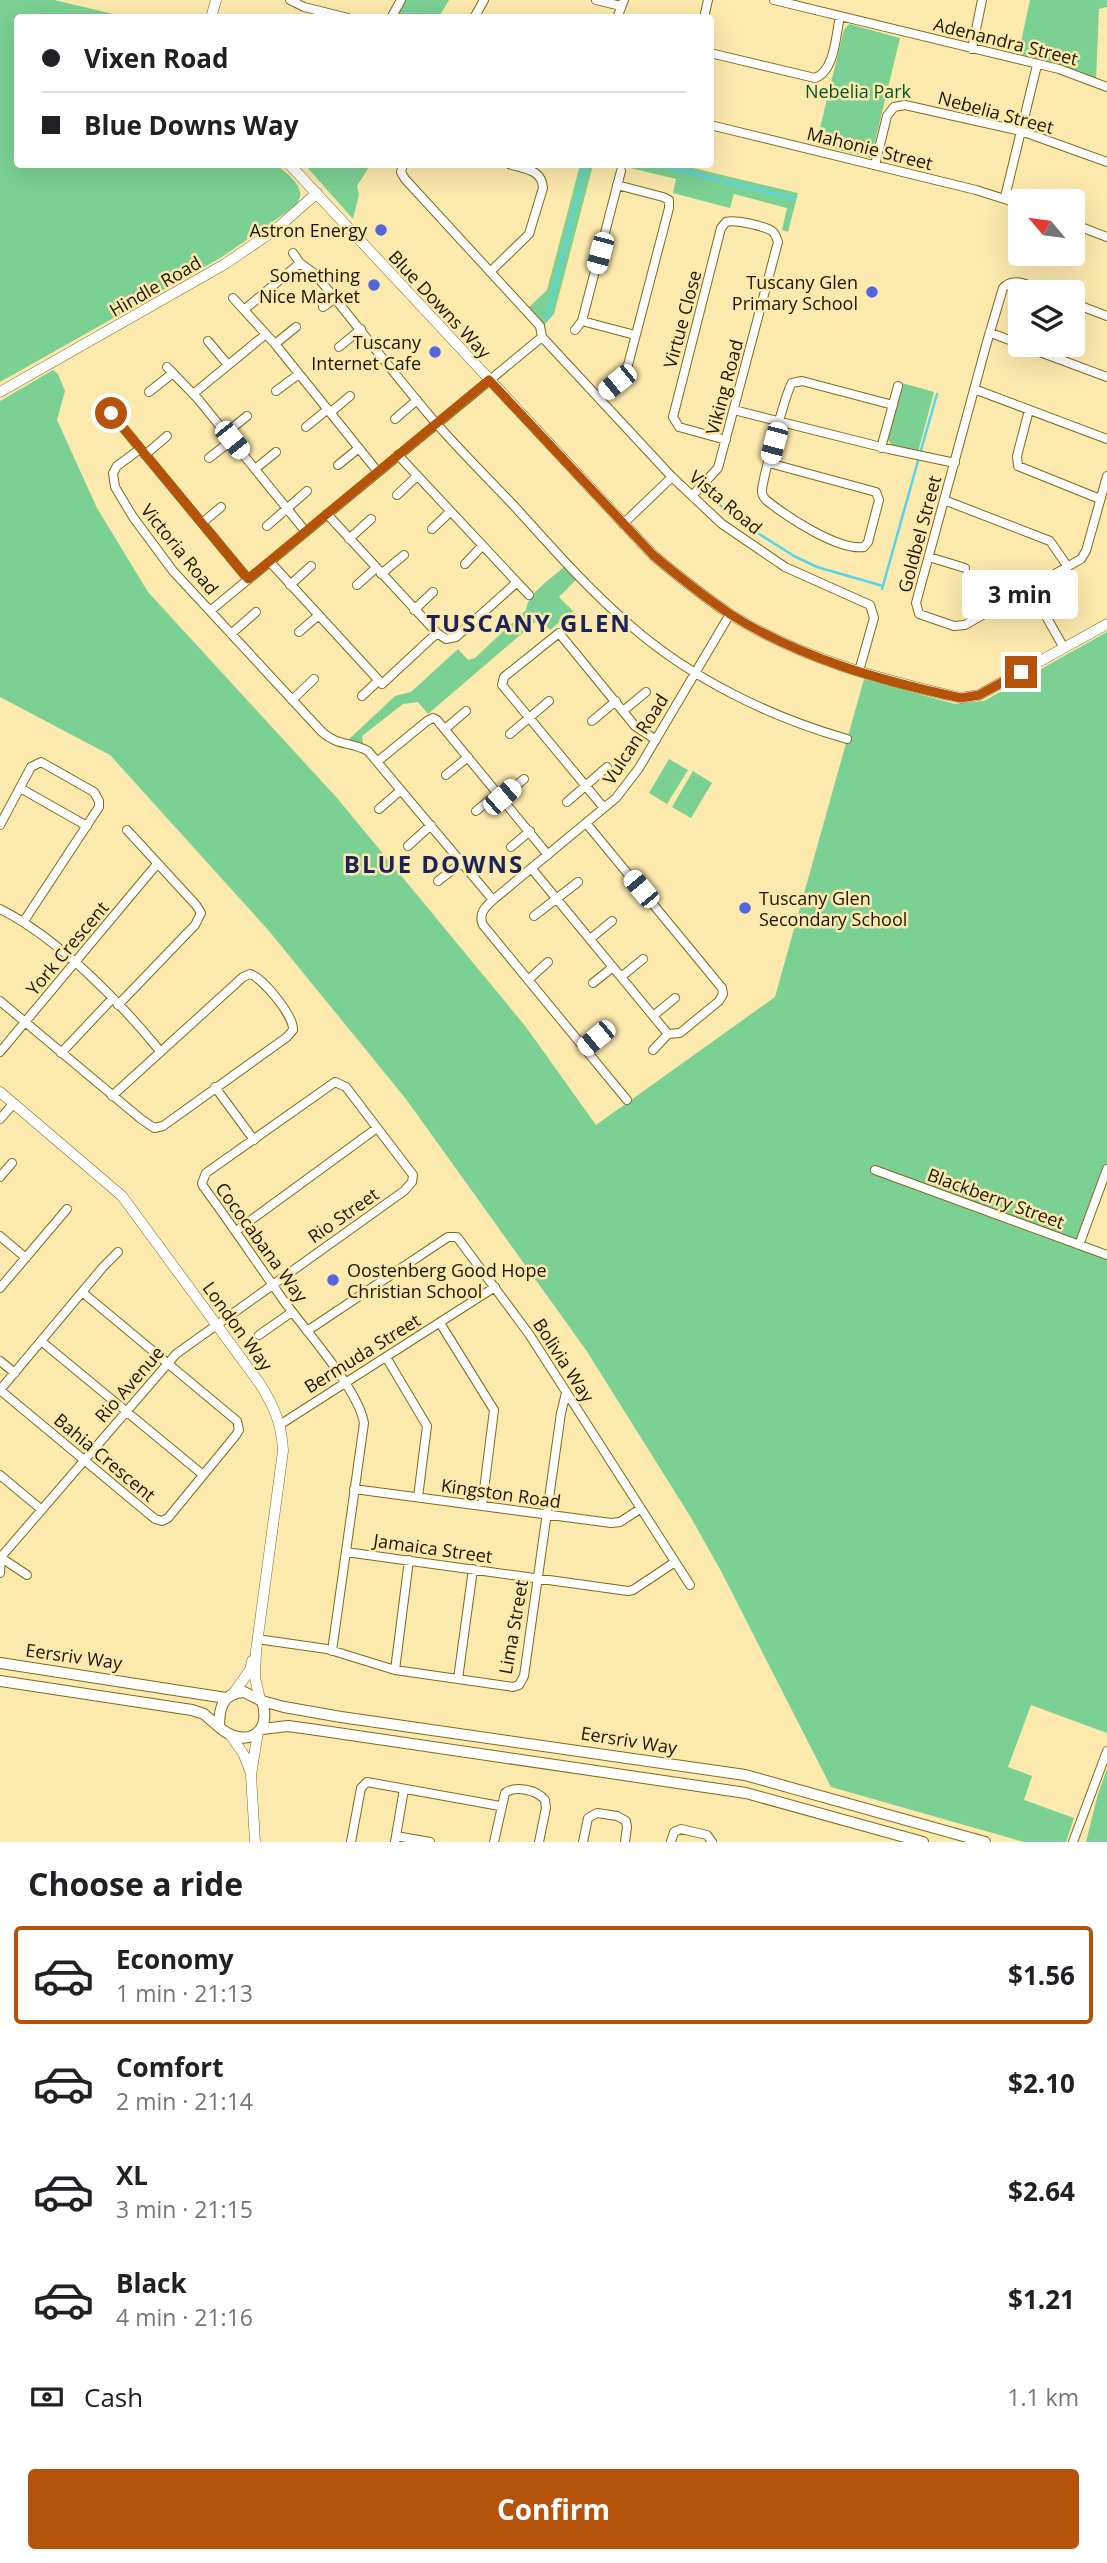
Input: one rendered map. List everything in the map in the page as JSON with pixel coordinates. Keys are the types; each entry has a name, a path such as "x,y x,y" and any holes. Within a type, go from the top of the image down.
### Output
{"main road":[{"name":"Eersriv Way","path":"0,1663 230,1696"},
{"name":"Eersriv Way","path":"0,1681 192,1710 204,1714 219,1727"},
{"path":"244,1692 261,1700 266,1713 260,1730 245,1738 231,1736 219,1727 220,1708 230,1696 244,1692"},
{"name":"Eersriv Way","path":"261,1700 341,1717 745,1776 985,1842"},
{"name":"Eersriv Way","path":"260,1730 288,1726 746,1793 923,1842"}],"street":[{"path":"290,0 304,7 332,14"},
{"path":"596,0 623,3"},
{"name":"Adenandra Street","path":"774,0 1066,72 1107,87"},
{"path":"972,49 982,0"},
{"path":"714,54 815,78 821,76 827,67 840,16"},
{"path":"1005,197 1037,65"},
{"name":"Nebelia Street","path":"875,165 887,116 894,107 900,105 1021,131 1107,162"},
{"name":"Mahonie Street","path":"714,126 1008,198"},
{"name":"Blue Downs Way","path":"293,168 653,555 730,614 784,643 859,671 961,698 979,695 1107,624"},
{"name":"Vista Road","path":"401,168 403,177 540,326 542,337 672,477 722,524 770,558 870,605 874,618 859,671"},
{"path":"490,272 529,234 543,188 538,174 521,168"},
{"path":"575,330 582,321 621,170"},
{"path":"598,397 622,375 628,365 669,208 669,200 617,185"},
{"name":"Hindle Road","path":"0,392 225,264 275,230 317,193"},
{"name":"Virtue Close","path":"726,440 679,427 673,414 722,226 733,220 770,230 775,235"},
{"path":"1085,229 1107,237"},
{"name":"Viking Road","path":"692,496 717,470 778,242 775,235"},
{"path":"293,253 300,263 313,272 361,329 436,424 581,579 632,627 696,672 750,702 780,716 847,739"},
{"path":"245,309 300,263"},
{"name":"Goldbel Street","path":"1008,284 974,389 944,500 916,606 919,614 954,626 965,625 1081,559 1085,554 1107,476"},
{"path":"233,298 275,344 378,472"},
{"path":"323,307 335,298"},
{"path":"1085,308 1107,316"},
{"path":"582,321 635,335"},
{"path":"275,344 296,327"},
{"path":"339,347 361,329"},
{"path":"991,333 1008,340"},
{"path":"193,394 266,334"},
{"path":"210,611 542,337"},
{"path":"208,341 228,365"},
{"path":"1053,357 1107,377"},
{"path":"149,392 170,370 193,394 306,532"},
{"path":"276,391 299,374"},
{"path":"769,463 876,492 879,500 866,546 860,548 834,540 808,527 768,502 762,491 769,463 780,422 788,388 797,381 893,405"},
{"path":"881,447 898,386"},
{"path":"974,389 1107,439"},
{"path":"306,427 350,396"},
{"path":"395,419 416,400"},
{"path":"734,410 955,463"},
{"path":"1029,410 1016,458 1018,466 1100,499"},
{"path":"111,413 248,579"},
{"path":"209,458 247,416"},
{"path":"143,452 167,436"},
{"path":"338,465 359,449"},
{"name":"Victoria Road","path":"143,452 114,470 113,479 115,487 147,538 210,611 329,738 340,744 359,746 378,761 493,900"},
{"path":"255,469 276,452"},
{"path":"398,455 528,595"},
{"path":"397,495 417,476"},
{"path":"623,524 672,477"},
{"path":"268,526 307,491"},
{"path":"944,500 1050,541 1068,567"},
{"path":"202,523 221,507"},
{"path":"432,530 450,512"},
{"path":"327,514 414,610 437,634 446,639 456,637 516,583"},
{"path":"349,539 371,519"},
{"path":"465,564 482,546"},
{"path":"356,584 404,555"},
{"path":"929,557 965,568"},
{"path":"270,562 382,684 437,634"},
{"path":"290,585 311,566"},
{"path":"1030,589 1064,648"},
{"path":"414,610 433,592"},
{"path":"231,634 256,612"},
{"name":"Vulcan Road","path":"528,980 483,925 481,916 484,909 604,808 629,783 730,614"},
{"path":"299,632 319,615"},
{"path":"604,808 502,685 502,679 559,633 639,729 656,740"},
{"path":"292,700 314,680"},
{"path":"362,696 379,681"},
{"path":"623,711 646,692"},
{"path":"510,734 549,701"},
{"path":"593,721 616,701"},
{"path":"445,729 466,711"},
{"path":"378,761 433,718 445,729 548,855"},
{"path":"446,775 468,757"},
{"path":"0,825 31,767 41,762 84,785 94,792 99,801 99,807 24,921"},
{"path":"567,802 607,766"},
{"path":"476,811 524,779"},
{"path":"20,788 87,826"},
{"path":"379,809 401,790"},
{"path":"586,823 722,988 723,994 719,1001 680,1033 668,1034 653,1050"},
{"path":"408,846 431,825"},
{"path":"61,1053 200,918 201,914 196,905 127,830"},
{"path":"511,847 530,831"},
{"path":"438,881 461,863"},
{"name":"York Crescent","path":"0,1052 157,864"},
{"path":"532,869 668,1034"},
{"path":"534,916 578,881"},
{"path":"0,909 24,921 75,964 160,1051"},
{"path":"590,939 612,921"},
{"path":"621,976 643,959"},
{"path":"548,962 528,980 627,1100"},
{"path":"593,983 613,967"},
{"path":"0,1001 112,1096 150,1126 163,1126 286,1037 293,1030 292,1019 256,976 250,974 243,977 112,1096"},
{"path":"653,1016 675,998"},
{"path":"584,1048 607,1029"},
{"name":"Cococabana Way","path":"332,1651 364,1423 357,1402 344,1382 202,1183 206,1173 335,1082 346,1087 413,1175"},
{"path":"215,1087 254,1140"},
{"name":"London Way","path":"0,1092 122,1196 260,1384 281,1424 282,1466 256,1651 255,1678 261,1700"},
{"path":"0,1119 14,1103"},
{"path":"236,1231 377,1128"},
{"path":"0,1177 12,1163"},
{"path":"1079,1245 1107,1169"},
{"name":"Blackberry Street","path":"874,1170 1107,1255"},
{"name":"Rio Street","path":"217,1325 404,1191 412,1182 413,1175"},
{"path":"0,1288 67,1209"},
{"path":"0,1236 26,1258"},
{"name":"Bolivia Way","path":"307,1331 448,1237 460,1239 529,1334 690,1585"},
{"path":"0,1390 118,1252"},
{"name":"Bermuda Street","path":"281,1424 495,1287"},
{"name":"Bahia Crescent","path":"0,1390 158,1521 168,1518 236,1435 239,1426 237,1421 169,1362 82,1292"},
{"path":"259,1335 292,1312"},
{"path":"440,1323 494,1410 482,1506"},
{"name":"Rio Avenue","path":"1,1557 169,1362 181,1350 217,1325"},
{"path":"41,1341 202,1474"},
{"path":"386,1357 427,1426 418,1497"},
{"path":"0,1361 15,1373"},
{"name":"Lima Street","path":"257,1639 332,1651 395,1670 513,1687 522,1682 566,1393"},
{"path":"0,1475 42,1510"},
{"name":"Kingston Road","path":"354,1489 611,1523 620,1522 640,1509"},
{"name":"Jamaica Street","path":"346,1552 631,1591 675,1562"},
{"path":"0,1573 1,1557"},
{"path":"1,1557 27,1575"},
{"path":"395,1670 409,1560"},
{"path":"458,1679 473,1569"},
{"name":"London Way","path":"230,1696 250,1670 256,1651"},
{"path":"255,1842 251,1775 260,1730"},
{"path":"231,1736 244,1755 251,1775"},
{"path":"1073,1842 1107,1751"},
{"path":"351,1842 360,1793 364,1784 372,1782 500,1806"},
{"path":"494,1842 500,1806 505,1793 513,1788 542,1795 546,1808 540,1842"},
{"path":"404,1789 395,1839 430,1842"},
{"path":"583,1842 588,1818 597,1813 617,1816 625,1821 628,1827 625,1842"},
{"path":"671,1842 674,1832 681,1829 708,1835 712,1842"}],"green space":[{"path":"0,0 54,0 113,14 14,14 14,168 280,168 296,183 300,194 295,206 222,257 0,382"},
{"path":"405,0 449,0 441,14 397,14"},
{"path":"1030,0 1107,0 1107,7 1099,9 1096,80 1018,56"},
{"name":"Nebelia Park","path":"849,24 900,38 871,158 816,144 844,30"},
{"path":"308,168 368,168 357,186 359,195 353,219"},
{"path":"579,168 592,168 554,314 544,325 528,308 547,290"},
{"path":"630,168 693,168 798,193 788,232 782,230 787,208 734,194 730,208 673,193 676,179"},
{"path":"53,370 58,374 65,391 57,420 97,508 148,592 337,798 526,1027 596,1125 775,997 864,679 955,704 984,701 1107,632 1107,1179 1080,1244 1107,1254 1107,1733 1031,1705 1008,1767 1032,1776 1024,1800 1074,1818 1066,1842 1024,1842 831,1787 721,1571 690,1516 586,1350 406,1099 269,931 110,755 0,697 0,401"},
{"path":"902,383 934,392 918,452 893,447 887,438"},
{"path":"565,566 577,579 559,597 573,611 550,630 540,618 428,714 418,702 403,704 362,736 363,743 347,741 395,696 411,692 458,649 468,660 475,658 526,610 535,592"},
{"path":"669,759 688,770 667,804 649,793"},
{"path":"693,771 712,783 691,818 672,807"},
{"path":"1107,1769 1107,1842 1086,1842 1098,1794"}],"waterway":[{"path":"547,318 585,168"},
{"path":"671,168 795,199"},
{"path":"921,450 937,394"},
{"path":"882,589 918,461"},
{"path":"705,494 753,530 794,556 817,567 883,586"}],"place":[{"name":"Astron Energy","path":"381,230"},
{"name":"Something Nice Market","path":"374,285"},
{"name":"Tuscany Glen Primary School","path":"872,292"},
{"name":"Tuscany Internet Cafe","path":"435,352"},
{"name":"Tuscany Glen Secondary School","path":"745,908"},
{"name":"Oostenberg Good Hope Christian School","path":"333,1280"}],"district":[{"name":"TUSCANY GLEN","path":"529,622"},
{"name":"BLUE DOWNS","path":"434,863"}],"route":[{"path":"111,413 248,579 489,380 653,555 681,579 740,620 824,660 961,698 979,695 1021,672"}]}
